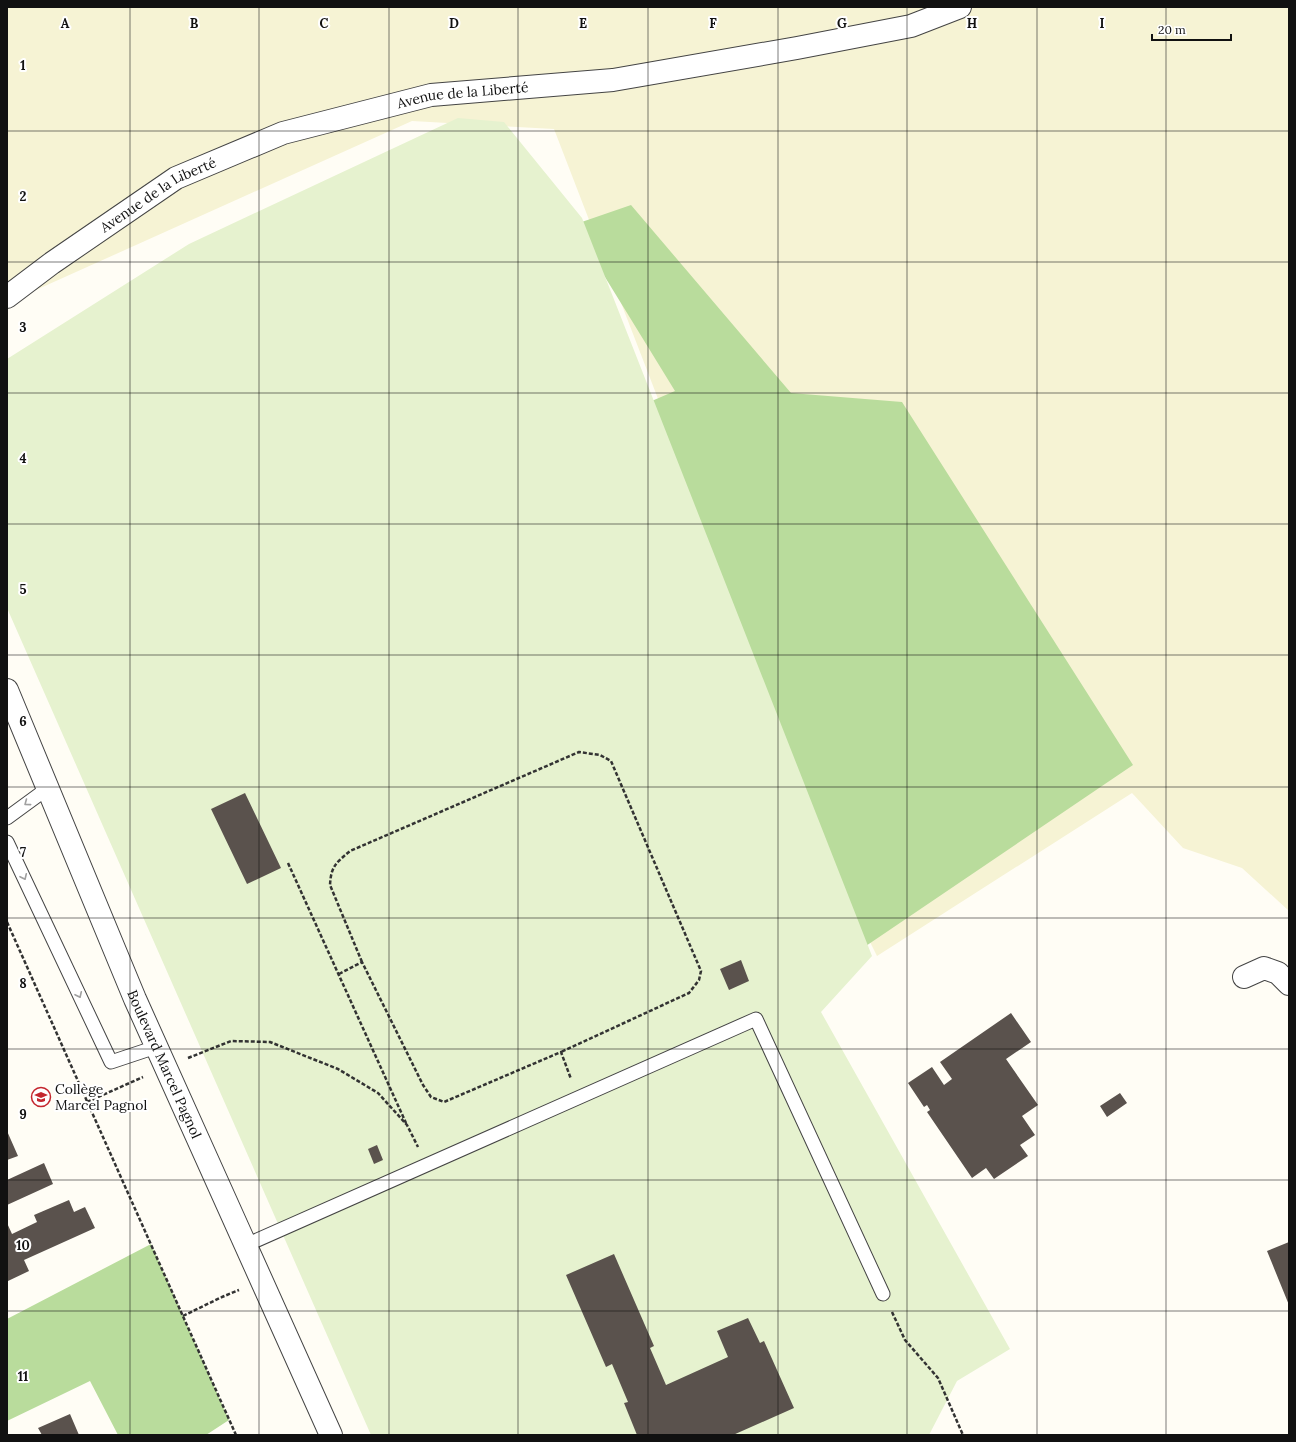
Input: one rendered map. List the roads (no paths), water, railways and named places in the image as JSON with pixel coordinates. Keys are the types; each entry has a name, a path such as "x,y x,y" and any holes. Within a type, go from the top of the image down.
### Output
{"street":[{"name":"Avenue de la Liberté","path":"7,297 52,263 176,178 283,133 431,95 613,80 911,26 960,7"},
{"name":"Boulevard Marcel Pagnol","path":"7,690 135,999 331,1435"},
{"path":"1244,977 1264,968 1278,974 1289,984"}],"lane":[{"path":"7,818 48,788"},
{"path":"7,842 111,1062 156,1047"},
{"path":"246,1246 756,1019 883,1294"}],"place":[{"name":"Collège Marcel Pagnol","path":"41,1097"}]}
